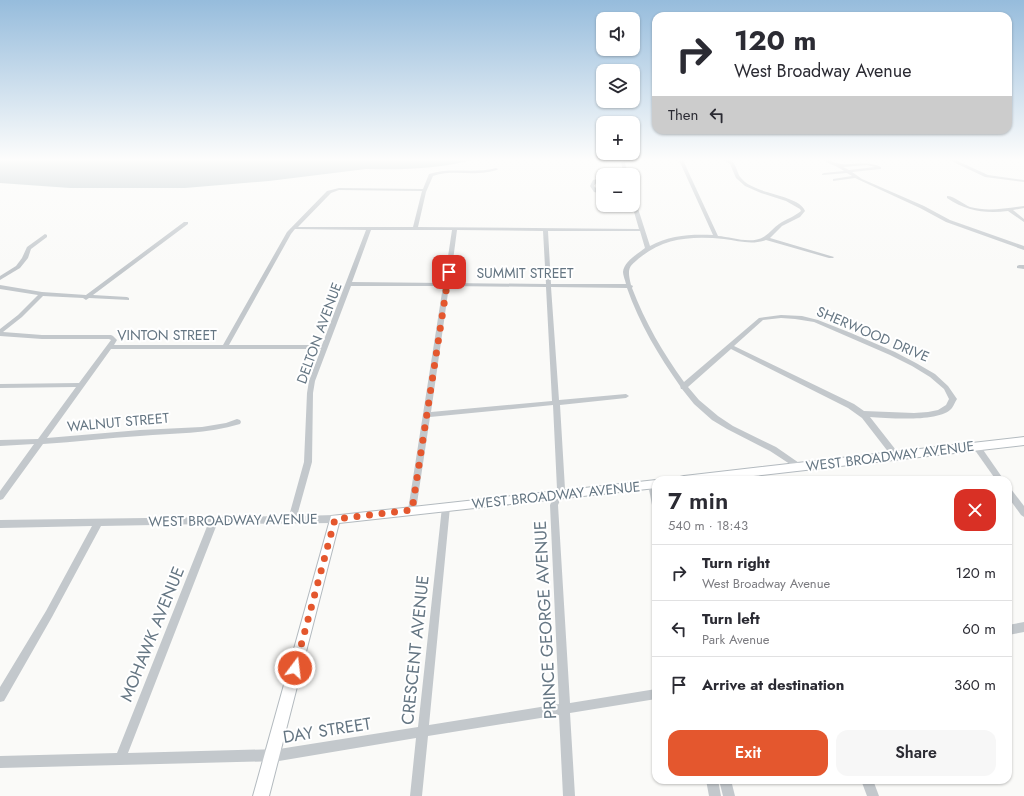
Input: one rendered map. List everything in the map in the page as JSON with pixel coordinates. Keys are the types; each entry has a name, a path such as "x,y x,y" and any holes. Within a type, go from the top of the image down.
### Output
{"main road":[{"name":"WEST BROADWAY AVENUE","path":"756,476 799,467 1024,441"},
{"name":"WEST BROADWAY AVENUE","path":"335,519 652,484"},
{"path":"261,796 335,519"}],"street":[{"path":"225,348 293,228 327,195"},
{"path":"415,229 424,195"},
{"path":"697,195 717,238"},
{"path":"766,238 780,224 799,216 803,211 802,208 773,195"},
{"path":"894,195 922,207 948,221 1024,248"},
{"path":"949,197 963,206 978,211 1024,207"},
{"path":"1009,209 1024,221"},
{"path":"637,212 648,249"},
{"path":"86,298 186,223"},
{"path":"293,228 642,230"},
{"name":"DELTON AVENUE","path":"292,519 308,462 310,392 325,347 369,229"},
{"path":"412,510 455,229"},
{"name":"PRINCE GEORGE AVENUE","path":"545,229 561,489 554,505 569,796"},
{"path":"0,278 18,267 25,258 29,248 45,236"},
{"path":"799,467 770,448 715,418 700,406 683,387 650,333 638,309 626,274 628,266 648,249 657,244 679,238 717,238 752,241 766,238 831,257"},
{"name":"SUMMIT STREET","path":"349,284 630,286"},
{"path":"0,287 42,294 86,298 127,299"},
{"path":"0,333 42,294"},
{"name":"SHERWOOD DRIVE","path":"683,387 761,320 787,317 816,321 921,367 946,386 953,399 951,406 947,410 934,414 903,416 863,414"},
{"name":"VINTON STREET","path":"0,333 42,337 111,338 114,340 109,347"},
{"name":"SHERWOOD DRIVE","path":"730,346 851,406 863,414 896,456"},
{"path":"0,496 109,347"},
{"name":"VINTON STREET","path":"109,347 325,347"},
{"path":"0,386 82,385"},
{"path":"427,415 626,396"},
{"name":"WALNUT STREET","path":"0,443 40,442 220,427 237,422"},
{"path":"976,446 997,476"},
{"path":"1012,496 1024,513"},
{"name":"CRESCENT AVENUE","path":"416,796 446,507"},
{"name":"WEST BROADWAY AVENUE","path":"0,524 335,519"},
{"name":"MOHAWK AVENUE","path":"120,759 214,520"},
{"path":"0,697 49,614 99,522"},
{"path":"1012,629 1024,627"},
{"name":"DAY STREET","path":"0,762 272,755 564,710 652,695"},
{"path":"713,784 715,796"},
{"path":"726,784 728,796"},
{"path":"868,784 872,796"}],"route":[{"path":"295,668 335,519 412,510 449,272"}]}
